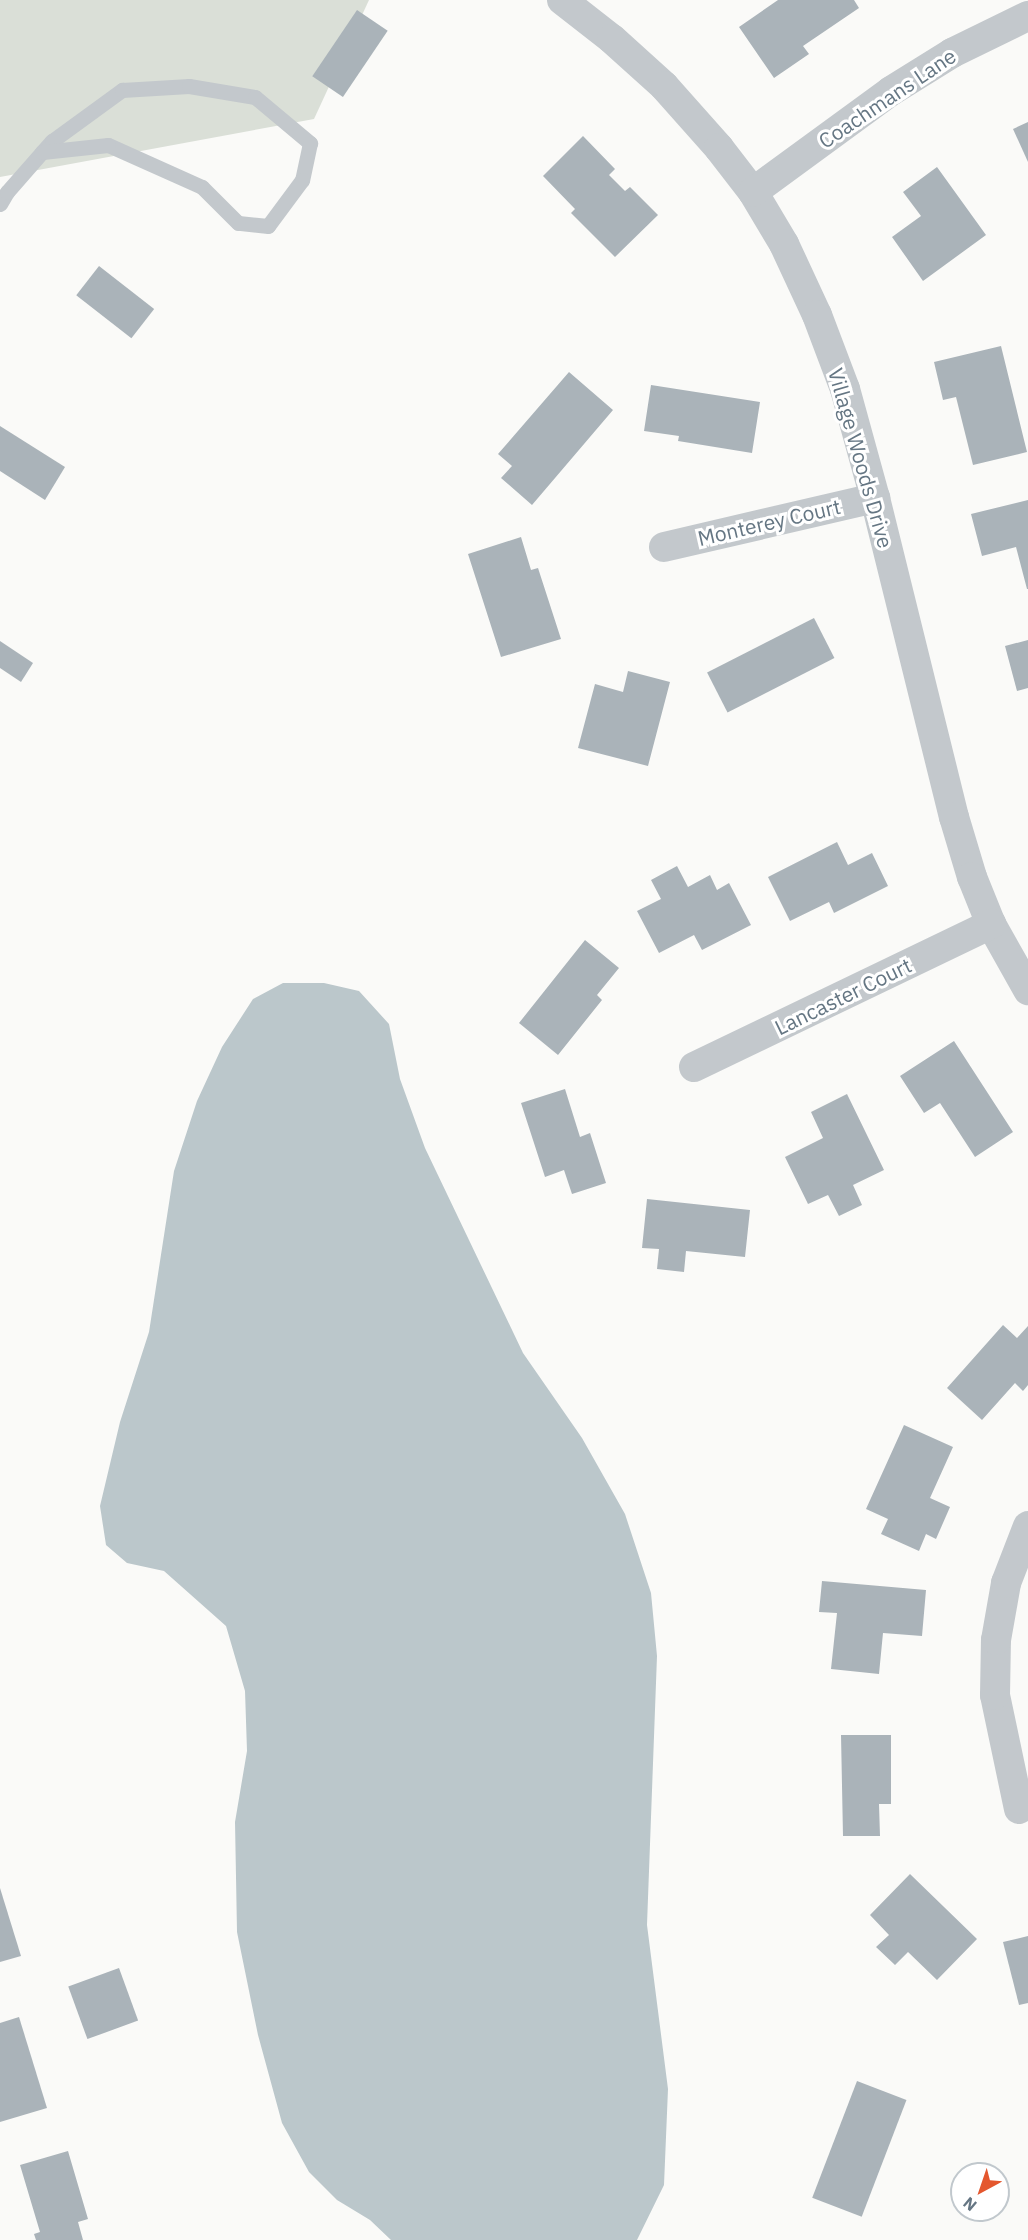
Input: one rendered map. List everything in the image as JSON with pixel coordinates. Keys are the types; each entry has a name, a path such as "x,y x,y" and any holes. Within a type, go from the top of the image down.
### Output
{"street":[{"name":"Village Woods Drive","path":"562,0 612,39 664,86 719,148 753,192 784,244 817,315 845,389 875,498 954,817 972,877 991,924 1028,990"},
{"name":"Coachmans Lane","path":"753,192 891,91 952,54 1028,16"},
{"name":"Monterey Court","path":"664,547 875,498"},
{"name":"Lancaster Court","path":"694,1067 991,924"},
{"path":"1019,1809 995,1695 996,1640 1006,1583 1028,1526"}],"lane":[{"path":"0,204 42,152 52,141 122,90 189,86 255,98 310,143 302,180 267,226 238,223 202,187 108,146 42,152"}],"shaded area":[{"path":"0,0 369,0 314,119 0,177"},
{"path":"283,983 324,983 359,991 389,1024 400,1079 425,1148 523,1353 582,1438 625,1514 651,1593 657,1656 647,1925 668,2089 664,2185 637,2240 391,2240 370,2220 337,2200 309,2172 282,2123 258,2035 237,1932 235,1822 247,1751 245,1691 226,1626 164,1571 127,1563 106,1545 100,1506 120,1422 149,1332 174,1171 197,1101 222,1047 253,999"}],"building":[{"path":"778,0 854,0 859,8 803,46 809,54 774,78 739,27"},
{"path":"357,10 388,31 343,97 312,76"},
{"path":"1028,122 1028,162 1013,129"},
{"path":"583,136 615,169 609,175 625,191 630,187 658,215 615,257 571,213 575,209 543,176"},
{"path":"937,167 986,235 923,281 892,237 921,216 903,192"},
{"path":"99,266 154,309 131,338 76,295"},
{"path":"1001,346 1027,452 973,465 956,397 943,400 934,362"},
{"path":"569,372 613,410 532,505 501,478 512,466 498,454"},
{"path":"651,385 760,402 752,453 678,441 679,436 644,431"},
{"path":"0,426 65,467 45,500 0,471"},
{"path":"1028,500 1027,589 1016,547 982,556 971,514"},
{"path":"521,537 531,570 538,568 561,639 501,657 468,554"},
{"path":"814,618 834,658 728,713 707,672"},
{"path":"1028,640 1028,688 1017,691 1005,646"},
{"path":"0,641 33,663 21,682 0,668"},
{"path":"628,671 670,682 648,766 578,748 595,684 623,692"},
{"path":"837,842 848,865 872,853 888,886 834,913 829,902 790,921 768,877"},
{"path":"677,866 688,887 710,875 717,890 729,883 751,925 702,950 694,935 659,953 637,911 661,899 651,880"},
{"path":"585,940 619,968 597,995 602,1000 558,1055 519,1023"},
{"path":"954,1041 1013,1132 975,1157 940,1103 924,1113 900,1076"},
{"path":"565,1089 580,1137 590,1133 606,1183 572,1194 564,1170 545,1177 521,1103"},
{"path":"847,1094 884,1170 853,1185 862,1205 839,1216 828,1195 808,1204 785,1157 823,1138 811,1112"},
{"path":"647,1199 750,1210 745,1257 686,1251 684,1272 657,1269 659,1249 642,1248"},
{"path":"1003,1325 1017,1338 1028,1326 1028,1385 1023,1391 1015,1383 982,1420 947,1388"},
{"path":"904,1425 953,1447 930,1498 950,1507 936,1539 926,1534 919,1551 881,1534 888,1519 866,1509"},
{"path":"822,1581 926,1590 922,1636 883,1633 879,1674 831,1669 837,1613 819,1612"},
{"path":"841,1735 891,1735 891,1804 879,1804 880,1836 843,1836"},
{"path":"910,1874 977,1939 937,1980 908,1952 895,1965 876,1947 889,1935 870,1915"},
{"path":"0,1888 21,1956 0,1962"},
{"path":"1028,1936 1028,2003 1019,2005 1003,1942"},
{"path":"119,1968 138,2021 87,2039 68,1986"},
{"path":"19,2017 47,2108 0,2122 0,2023"},
{"path":"857,2081 906,2100 862,2217 812,2198"},
{"path":"68,2151 88,2219 78,2222 83,2240 36,2240 34,2234 40,2232 20,2165"}]}
